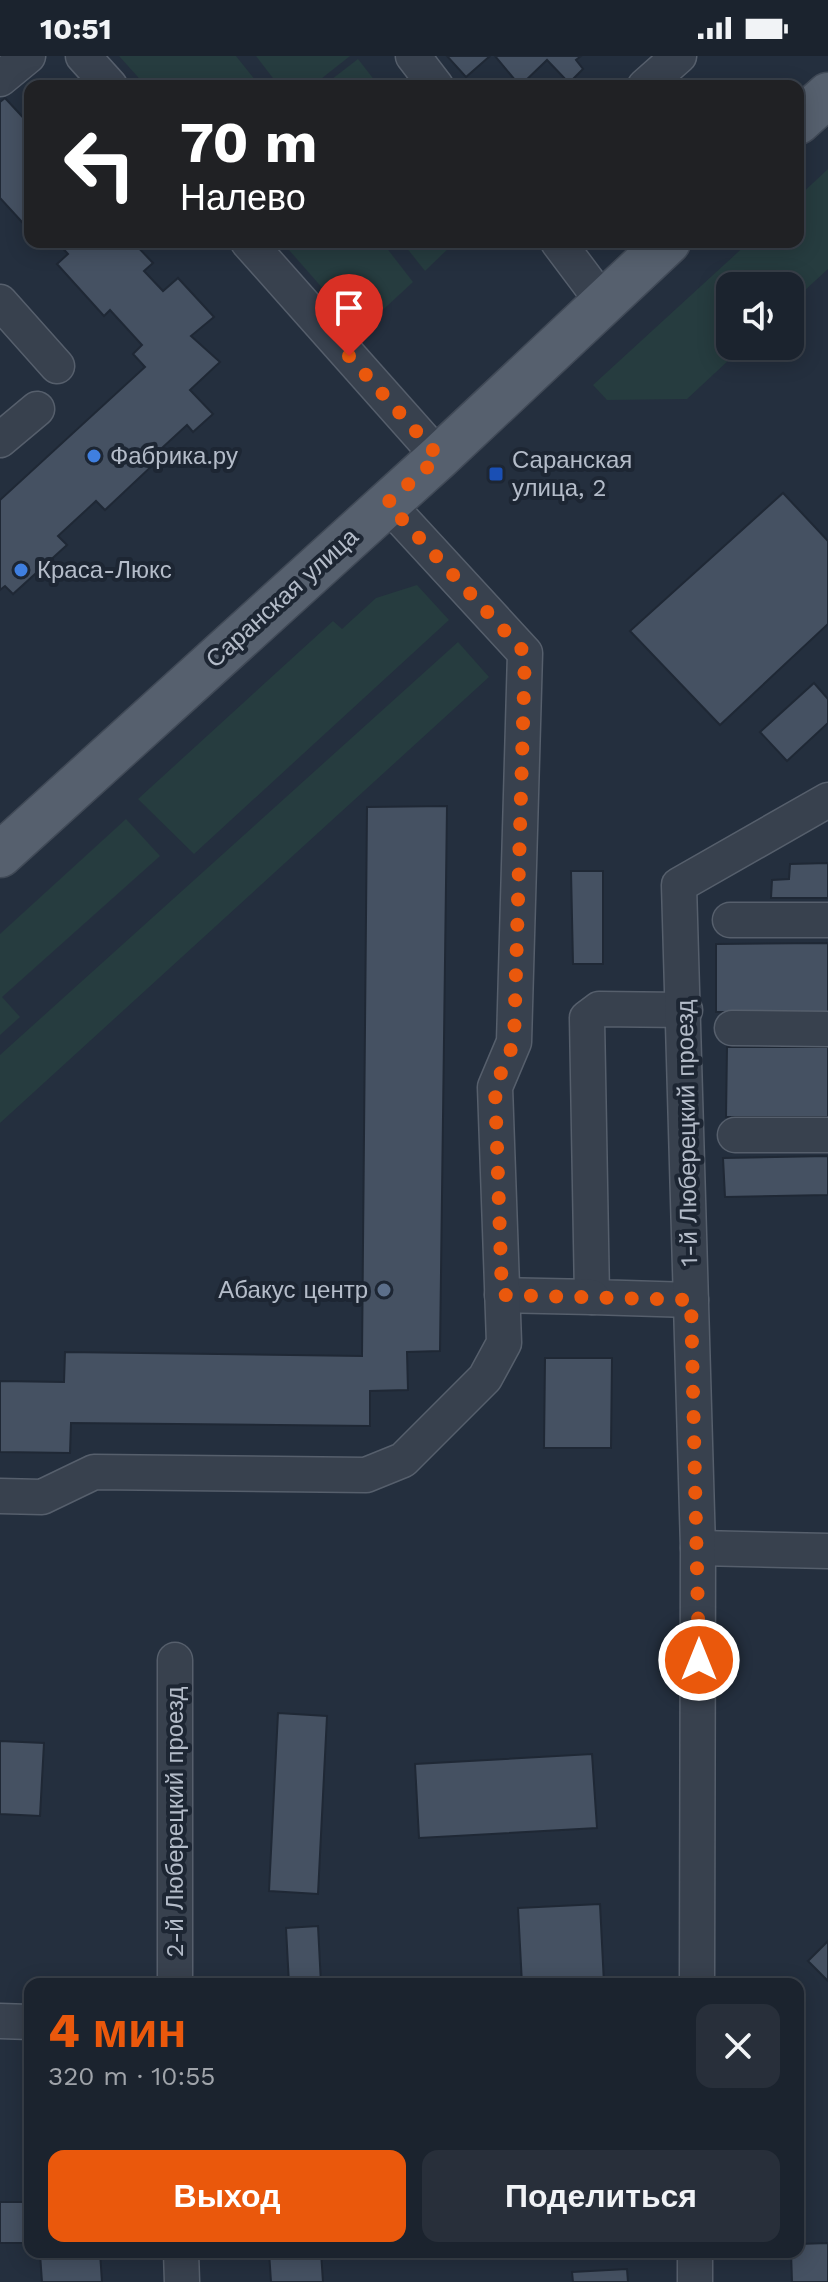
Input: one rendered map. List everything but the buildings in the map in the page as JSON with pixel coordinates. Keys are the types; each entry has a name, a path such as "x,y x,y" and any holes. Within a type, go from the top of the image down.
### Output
{"main road":[{"path":"804,117 828,95"},
{"name":"Саранская улица","path":"6,836 439,457 662,248"}],"street":[{"path":"0,79 28,56"},
{"path":"83,56 105,80"},
{"path":"413,56 431,80"},
{"path":"652,80 679,56"},
{"path":"253,248 439,457"},
{"path":"562,248 603,302"},
{"path":"0,302 57,366"},
{"path":"0,440 37,409"},
{"path":"0,1496 42,1497 94,1472 366,1475 403,1460 485,1378 504,1343 495,1087 514,1042 525,653 387,503"},
{"name":"1-й Люберецкий проезд","path":"697,1978 698,1548 685,1010 679,885 828,800"},
{"path":"730,920 828,920"},
{"path":"592,1297 587,1018 599,1009 685,1010"},
{"path":"732,1028 828,1029"},
{"path":"735,1135 828,1135"},
{"path":"502,1295 691,1300"},
{"path":"698,1548 828,1551"},
{"name":"2-й Люберецкий проезд","path":"175,1660 175,1978"},
{"path":"0,2021 24,2022"},
{"path":"181,2258 182,2282"},
{"path":"695,2258 695,2282"}],"green space":[{"path":"119,56 236,56 255,80 141,80"},
{"path":"256,56 350,56 320,80 274,80"},
{"path":"358,59 374,80 331,80"},
{"path":"828,169 828,269 804,291 804,272 716,272 742,248 804,248 804,191"},
{"path":"287,248 387,248 413,282 360,331"},
{"path":"407,248 449,248 425,271"},
{"path":"716,272 716,360 729,360 687,399 607,400 593,385"},
{"path":"417,585 449,620 194,854 138,799 333,621 342,629 376,598"},
{"path":"458,642 489,677 0,1123 0,1055"},
{"path":"126,819 160,856 2,997 20,1017 0,1035 0,934"}],"place":[{"name":"Фабрика.ру","path":"94,456"},
{"name":"Саранская улица, 2","path":"496,474"},
{"name":"Краса-Люкс","path":"21,570"},
{"name":"Абакус центр","path":"384,1290"}],"route":[{"path":"349,356 439,457 387,503 525,653 514,1042 495,1087 502,1295 691,1300 699,1660"}]}
